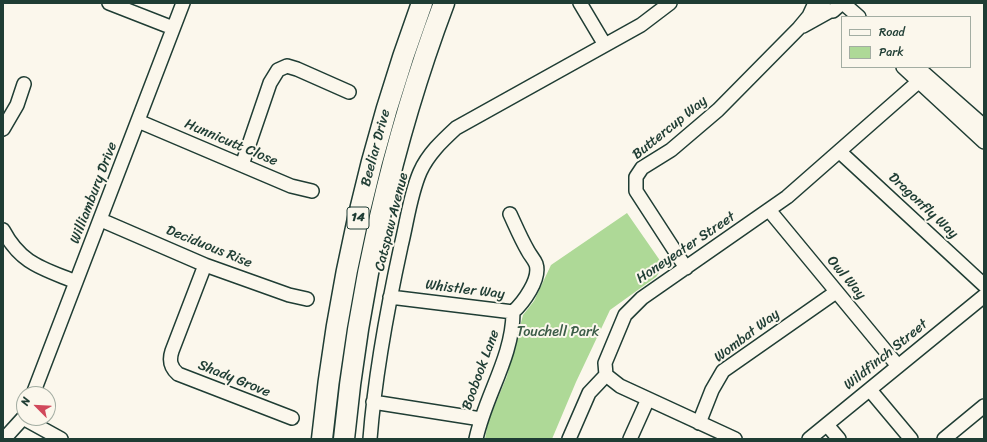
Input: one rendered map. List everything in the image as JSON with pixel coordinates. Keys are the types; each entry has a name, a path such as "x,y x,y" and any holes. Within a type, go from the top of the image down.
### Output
{"highway":[{"name":"Beeliar Drive","path":"322,439 339,311 360,208 390,95 422,3"},
{"name":"Beeliar Drive","path":"344,439 363,304 382,209 412,98 444,3"}],"street":[{"path":"110,3 172,28"},
{"name":"Williambury Drive","path":"36,386 138,121 172,28 183,3"},
{"path":"580,3 604,45"},
{"name":"Catspaw Avenue","path":"370,439 373,402 390,297 412,199 420,172 434,149 456,128 604,45 641,26 670,3"},
{"path":"816,3 823,10 839,9 856,16"},
{"name":"Buttercup Way","path":"686,268 636,191 636,178 642,168 671,150 718,110 799,28 809,16 816,3"},
{"name":"Buttercup Way","path":"799,28 839,9"},
{"path":"242,165 270,83 280,64 297,68 349,92"},
{"path":"906,68 921,74 984,126"},
{"path":"921,74 984,142"},
{"name":"Honeyeater Street","path":"606,376 605,363 625,315 642,298 787,197 840,152 921,74"},
{"path":"3,129 17,105 24,84"},
{"name":"Hunnicutt Close","path":"138,121 291,186 312,191"},
{"name":"Dragonfly Way","path":"840,152 984,285"},
{"name":"Owl Way","path":"769,210 898,366"},
{"name":"Whistler Way","path":"390,297 513,312 521,305 530,291 537,272 536,264 528,252 510,214"},
{"name":"Deciduous Rise","path":"100,220 206,265 289,295 307,299"},
{"path":"3,230 11,244 32,264 76,282"},
{"name":"Shady Grove","path":"206,265 172,351 166,362 172,366 178,374 292,418"},
{"name":"Wombat Way","path":"699,423 712,390 723,371 836,292"},
{"name":"Wildfinch Street","path":"809,439 984,296"},
{"name":"Boobook Lane","path":"476,439 480,419 508,348 513,329 513,312"},
{"path":"569,439 589,393 606,376 613,382 735,439"},
{"path":"870,390 911,439"},
{"path":"630,439 648,399"},
{"path":"373,402 480,419"},
{"path":"944,439 984,406"},
{"path":"827,424 839,439"},
{"path":"4,439 16,426"},
{"path":"40,426 62,439"}],"green space":[{"name":"Touchell Park","path":"627,213 661,262 661,270 656,277 610,310 576,382 552,439 485,439 488,422 507,376 523,315 534,301 551,265"}]}
